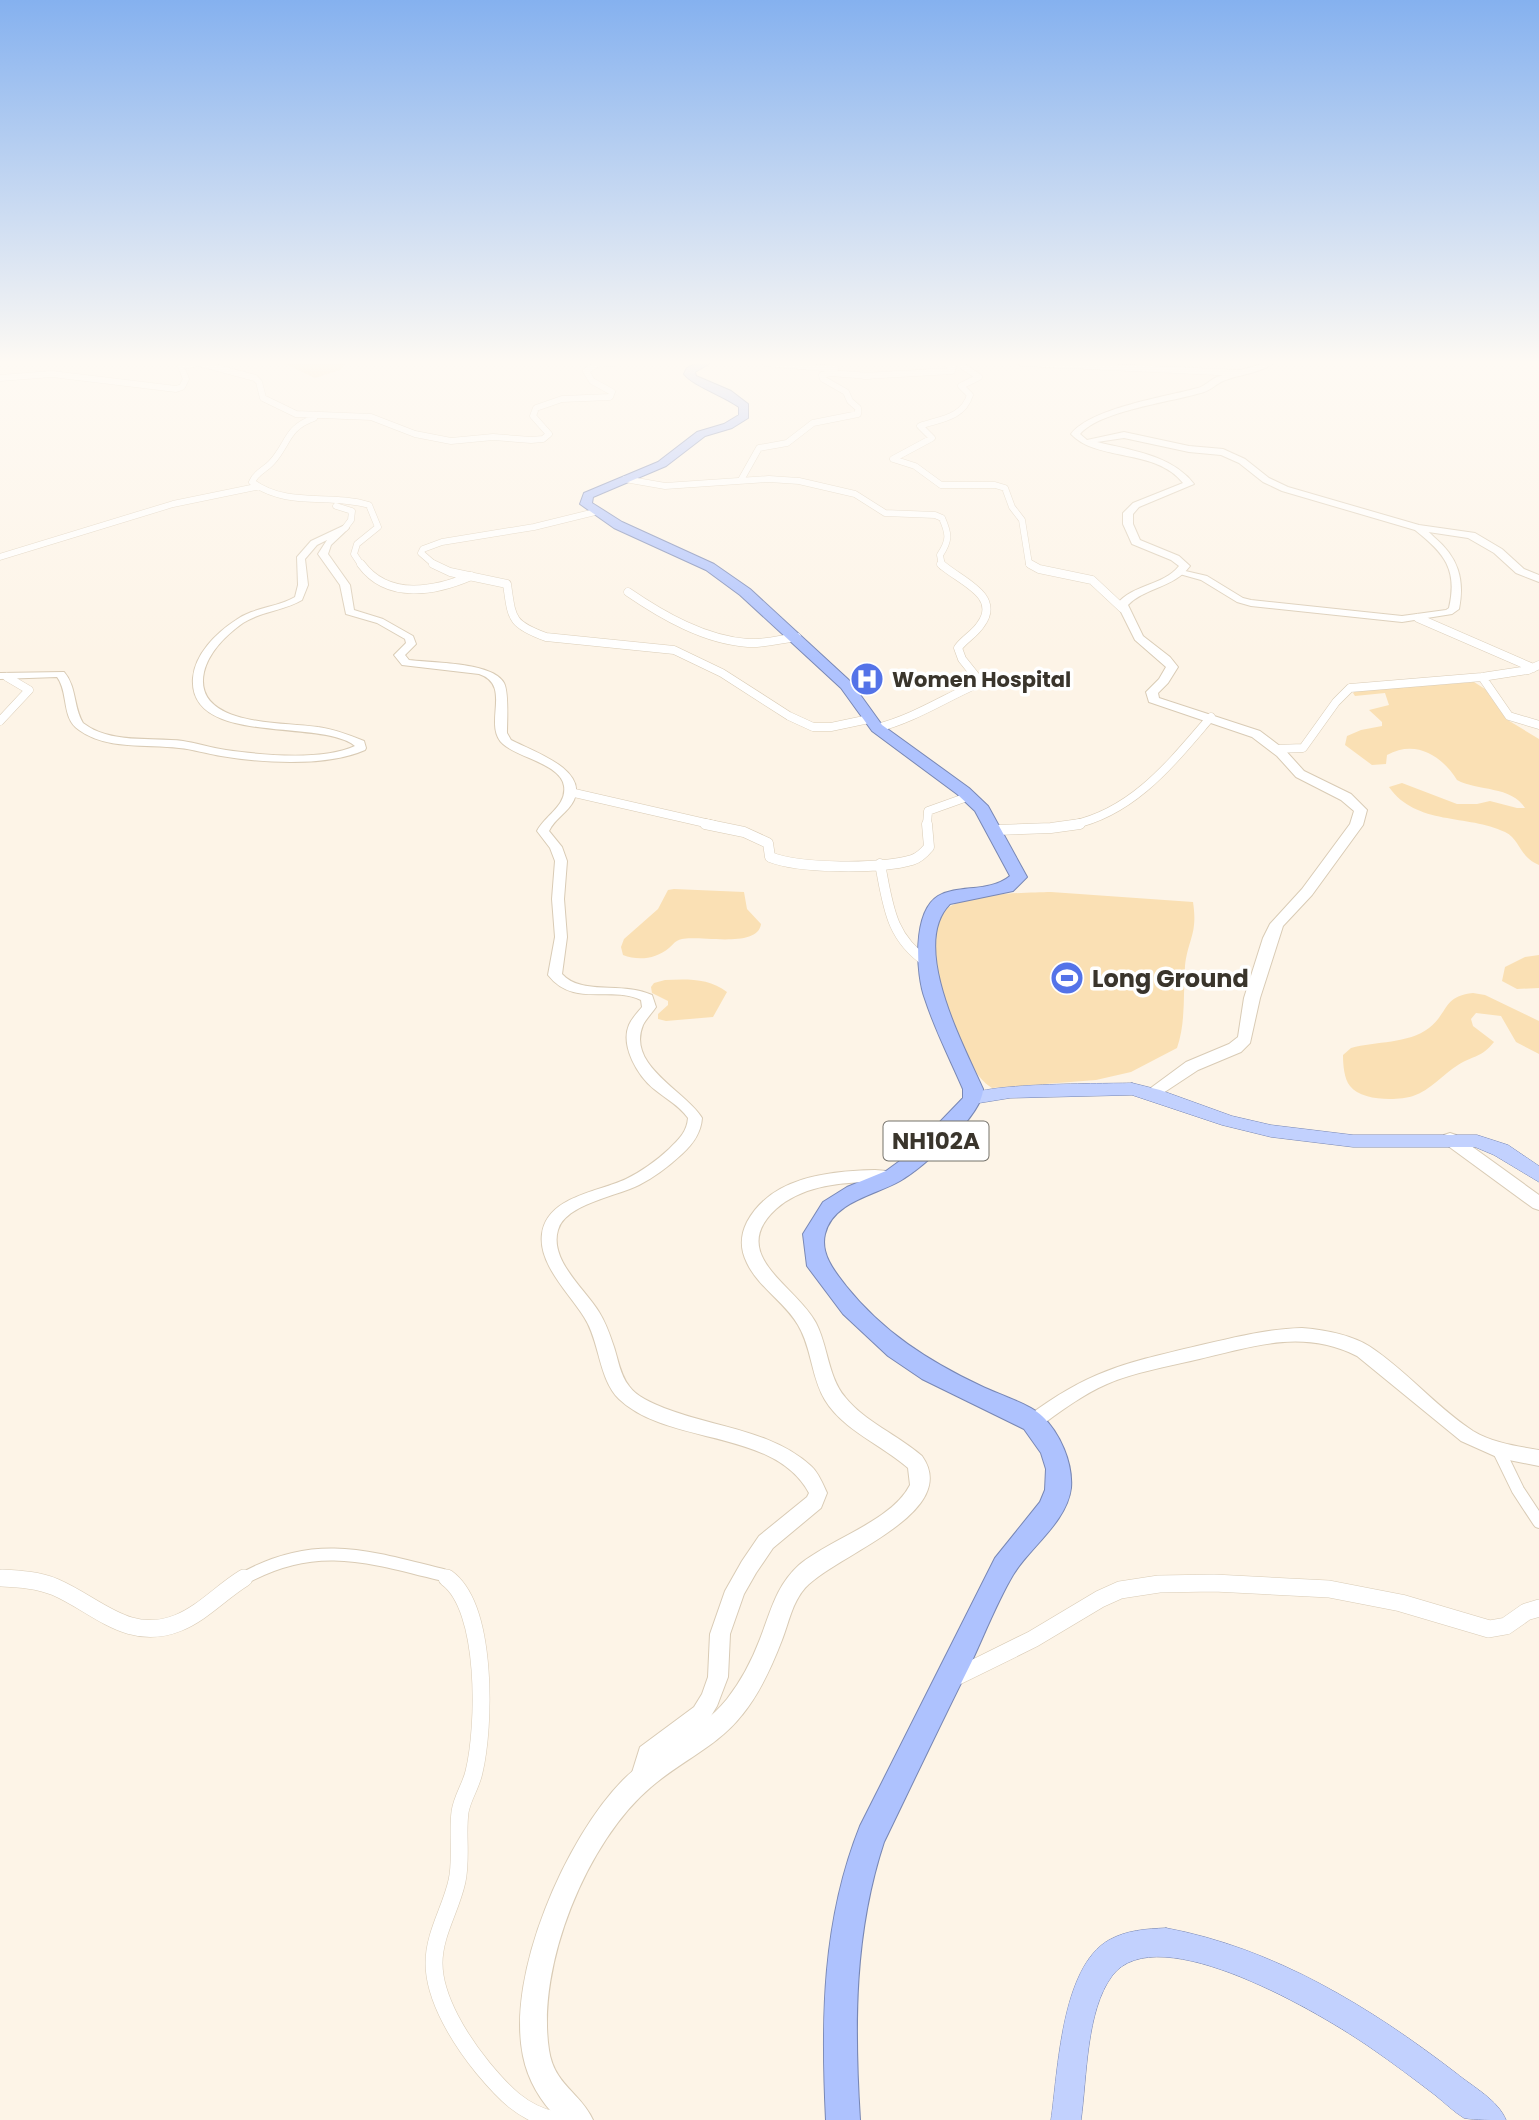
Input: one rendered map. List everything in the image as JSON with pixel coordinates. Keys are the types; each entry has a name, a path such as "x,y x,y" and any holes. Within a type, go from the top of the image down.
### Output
{"highway":[{"path":"595,512 586,504 588,495 664,462"},
{"name":"NH102A","path":"595,512 636,534 710,567 745,592 797,637 846,685 873,724 971,796 996,831 1019,877 1007,887 944,900 935,909 929,924 927,962 933,997 971,1080 973,1098 965,1111 931,1145 892,1176 854,1192 831,1208 814,1234 818,1266 851,1308 896,1349 930,1373 1033,1422"},
{"path":"843,2120 839,2019 843,1945 851,1895 871,1837 1004,1566 1050,1509 1058,1490 1058,1469 1052,1449 1033,1422"}],"main road":[{"path":"1154,1094 1192,1066 1234,1048 1245,1039 1252,998 1273,931 1307,892 1361,817 1357,804 1300,774 1276,749 1256,734 1153,700 1152,692 1164,681 1172,667 1168,660 1135,633 1122,604 1128,597 1181,573 1185,566 1175,558 1136,542 1128,524 1128,513 1136,505 1189,484 1185,476 1157,462"},
{"path":"1243,462 1275,485 1347,509 1418,528 1461,533 1481,540 1520,570 1539,579"},
{"path":"973,1098 1010,1092 1114,1088 1154,1094 1218,1118 1271,1131 1353,1141 1450,1139 1490,1145 1539,1175"},
{"path":"1450,1139 1539,1204"},
{"path":"579,2120 547,2085 538,2063 534,2036 536,1997 544,1952 562,1895 596,1832 641,1780 727,1716 762,1663 785,1598 801,1577 822,1560 912,1503 920,1487 919,1468 910,1455 874,1434 838,1403 828,1384 807,1323 792,1303 761,1274 749,1244 750,1230 764,1210 792,1190 823,1180 892,1176"},
{"path":"1066,2120 1078,2026 1086,1994 1098,1972 1116,1951 1138,1942 1163,1941 1199,1948 1299,1988 1342,2012 1491,2120"}],"street":[{"path":"256,487 251,478 272,462"},
{"path":"741,480 751,462"},
{"path":"901,462 915,467 941,485 995,485 1005,488 1014,510 1021,516 1029,564 1039,569 1092,580 1122,608"},
{"path":"595,512 534,527 442,542 423,549 421,553 436,566 507,584 509,607 513,616 532,632 546,637 674,650 722,673 789,716 813,727 904,721 940,700 977,684 978,679 962,659 958,648 960,642 981,625 989,607 988,601 976,589 941,565 940,555 948,546 950,538 942,518 929,513 887,513 861,498 808,482 782,479 741,480 658,487 625,479"},
{"path":"0,557 173,504 256,487 285,497 349,508 352,516 345,528 327,544 323,554 345,585 349,612 380,621 410,638 411,644 399,655 406,663 480,671 497,679 502,700 501,727 504,737 510,745 561,770 568,778 570,792 564,808 546,823 543,831 556,847 561,861 558,899 561,937 555,975 570,988 632,992 647,998 649,1007 636,1024 634,1032 636,1050 656,1084 690,1108 695,1118 695,1128 669,1158 641,1177 572,1205 563,1212 554,1221 549,1232 550,1250 594,1318 625,1394 652,1412 731,1435 780,1455 807,1473 818,1493 815,1502 766,1542 749,1567 735,1591 720,1634 718,1677 709,1699 701,1714 647,1754 641,1780"},
{"path":"285,497 369,505 373,509 378,527 357,544 354,554 363,568 391,588 427,591 471,576"},
{"path":"4,676 55,673 64,676 78,724 84,730 98,734 239,755 331,756 357,751 361,748 360,743 316,727 270,729 235,721 202,701 197,684 201,665 216,641 249,615 299,598 303,585 300,559 305,550 345,528"},
{"path":"1181,573 1204,578 1240,600 1251,603 1402,619 1454,609 1458,582 1456,569 1441,546 1418,528"},
{"path":"628,592 664,615 738,642 797,637"},
{"path":"1418,618 1536,666"},
{"path":"1276,749 1303,748 1320,728 1339,696 1350,688 1482,677 1536,666"},
{"path":"0,721 29,690 4,676"},
{"path":"1482,677 1512,721 1539,725"},
{"path":"996,831 1082,824 1106,814 1145,790 1211,718"},
{"path":"570,792 609,798 667,816 751,835 771,846 771,857 775,861 794,866 880,864 911,860 927,851 928,811 971,796"},
{"path":"880,864 899,934 903,942 927,962"},
{"path":"1033,1422 1062,1399 1112,1374 1239,1342 1271,1336 1314,1334 1348,1342 1363,1351 1467,1436 1499,1451 1539,1458"},
{"path":"1499,1451 1518,1490 1539,1522"},
{"path":"0,1578 35,1581 57,1588 113,1622 143,1630 159,1629 194,1616 256,1570 296,1555 320,1552 351,1554 443,1576 456,1585 474,1632 481,1717 475,1771 460,1810 458,1879 439,1942 435,1973 454,2020 478,2063 524,2111 535,2117 554,2120"},
{"path":"947,1681 1033,1640 1100,1599 1136,1586 1214,1583 1329,1589 1401,1603 1489,1629 1501,1630 1513,1625 1532,1609 1539,1608"}],"shaded area":[{"path":"1474,682 1485,689 1506,719 1539,739 1539,865 1527,857 1514,839 1505,832 1490,826 1428,814 1400,799 1389,787 1402,783 1457,804 1490,801 1525,808 1512,796 1457,780 1444,764 1427,752 1398,750 1387,755 1386,764 1372,765 1345,745 1347,736 1382,726 1382,722 1369,710 1389,705 1385,693 1355,696 1353,693 1356,691"},
{"path":"668,890 744,892 747,909 761,924 757,932 739,939 682,939 653,957 623,955 621,947 624,939 658,909"},
{"path":"1051,892 1193,902 1194,922 1186,957 1183,1018 1177,1048 1131,1072 1096,1080 992,1088 983,1081 966,1057 942,999 936,961 938,916 947,908 974,898"},
{"path":"1539,955 1539,988 1517,989 1502,981 1505,967 1525,957"},
{"path":"665,980 705,982 727,992 713,1017 666,1021 658,1019 658,1014 668,1005 668,1001 652,993 651,987 654,983"},
{"path":"1473,993 1485,995 1539,1021 1539,1054 1516,1042 1501,1016 1476,1013 1471,1019 1473,1026 1494,1042 1485,1051 1458,1065 1425,1090 1406,1098 1389,1099 1362,1095 1350,1086 1345,1075 1343,1055 1351,1048 1402,1040 1421,1033 1435,1022 1456,997"}],"place":[{"name":"Women Hospital","path":"867,679"},
{"name":"Long Ground","path":"1067,978"}]}
